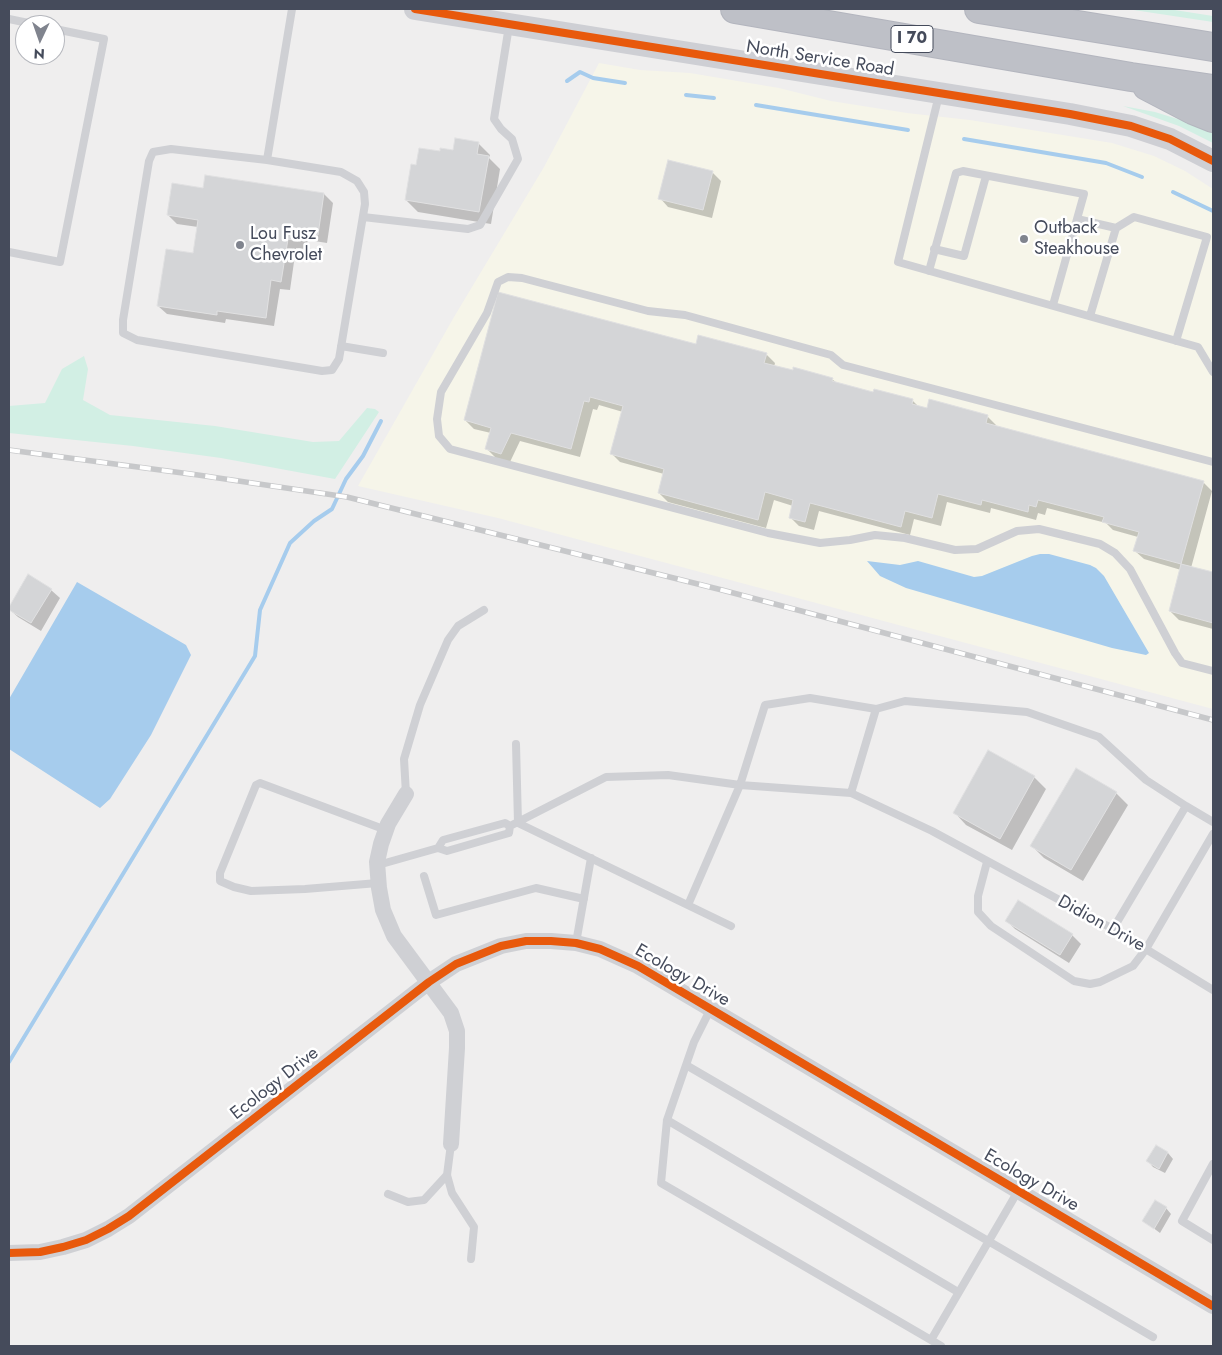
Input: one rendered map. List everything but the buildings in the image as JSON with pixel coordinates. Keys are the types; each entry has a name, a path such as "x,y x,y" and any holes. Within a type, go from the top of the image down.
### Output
{"highway":[{"name":"I 70","path":"735,9 1131,77 1213,89"},
{"path":"979,9 1213,47"},
{"path":"1131,77 1193,110 1213,118"}],"street":[{"name":"North Service Road","path":"415,9 1070,114 1132,126 1170,139 1213,161"},
{"path":"406,794 386,830 378,865 378,883 383,910 394,936 451,1013 457,1031 458,1048 451,1144"},
{"name":"Ecology Drive","path":"9,1252 40,1252 63,1247 86,1240 128,1216 429,982 456,964 501,946 551,940 600,949 638,966 1213,1306"}],"lane":[{"path":"268,160 292,9"},
{"path":"363,217 468,229 480,225 518,159 512,139 494,119 510,24"},
{"path":"9,252 60,262 104,39 65,31"},
{"path":"939,93 898,262 1198,347 1213,372"},
{"path":"172,149 268,160 341,172 357,181 364,192 363,217 339,359 332,370 322,371 137,340 123,333 124,310 149,161 153,152 172,149"},
{"path":"929,271 956,173 963,171 1084,194 1053,305"},
{"path":"934,248 964,256 986,176"},
{"path":"1090,316 1116,228 1134,217 1207,237 1176,341"},
{"path":"1077,219 1116,228"},
{"path":"1213,462 843,365 831,355 685,315 648,311 522,278 508,277 498,282 487,313 442,392 437,419 439,436 450,449 768,533 820,543 875,535 905,538 955,550 977,549 1017,531 1039,529 1100,544 1115,553 1130,569 1182,663 1213,671"},
{"path":"341,346 383,353"},
{"path":"406,794 404,759 420,705 448,640 458,626 484,610"},
{"path":"688,905 740,785 765,705 810,698 876,710 905,702 1027,712 1099,737 1146,780 1213,822"},
{"path":"514,825 606,777 668,775 740,785 851,793 876,710"},
{"path":"514,825 516,744"},
{"path":"378,883 252,890 234,887 220,881 220,873 256,785 260,783 386,830"},
{"name":"Didion Drive","path":"851,793 932,831 1113,929 1213,990"},
{"path":"1113,929 1186,806"},
{"path":"378,865 438,848 443,840 505,823 514,825 591,858 731,926"},
{"path":"987,862 978,896 978,912 991,926 1074,981 1090,984 1100,982 1133,966 1146,949 1213,834"},
{"path":"576,944 591,858"},
{"path":"424,876 436,915 536,888 584,899"},
{"path":"710,1010 694,1042 667,1120 661,1183 941,1346"},
{"path":"686,1065 1153,1337"},
{"path":"667,1120 958,1292"},
{"path":"451,1144 447,1175 452,1193 474,1227 471,1259"},
{"path":"1213,1164 1182,1221 1213,1240"},
{"path":"388,1194 408,1202 424,1200 447,1175"},
{"path":"931,1340 1018,1191"}],"shaded area":[{"path":"599,63 640,70 690,73 779,88 831,101 907,113 970,120 1112,143 1154,156 1185,171 1213,189 1213,709 498,518 358,486 454,317 544,167"}],"green space":[{"path":"1127,9 1168,9 1213,16 1213,22"},
{"path":"1123,106 1155,112 1213,130 1213,143 1179,126"},
{"path":"84,356 88,369 83,400 110,415 215,426 313,442 339,441 367,408 375,409 379,412 335,479 221,458 133,446 9,433 9,406 45,403 62,369"}],"water":[{"path":"1040,554 1049,554 1096,568 1104,576 1149,653 1146,655 1112,648 906,588 880,576 867,561 900,565 918,561 974,577 982,576"},
{"path":"77,582 186,645 191,655 151,735 110,799 100,808 9,749 9,699"}],"waterway":[{"path":"567,81 580,72 593,78 625,83"},
{"path":"686,95 714,98"},
{"path":"756,105 908,130"},
{"path":"964,139 1106,163 1142,177"},
{"path":"1173,192 1213,211"},
{"path":"9,1062 255,656 260,610 290,543 314,521 332,509 346,479 363,456 381,421"}],"railway":[{"path":"9,450 347,497 722,590 1213,720"}],"cycle path":[{"path":"415,9 1070,114 1131,126 1170,139 1213,161"},
{"path":"9,1253 40,1252 63,1247 86,1240 108,1229 129,1216 429,982 456,964 501,946 526,941 551,941 576,943 600,949 638,966 1213,1306"}],"place":[{"name":"Outback Steakhouse","path":"1024,239"},
{"name":"Lou Fusz Chevrolet","path":"240,245"}]}
